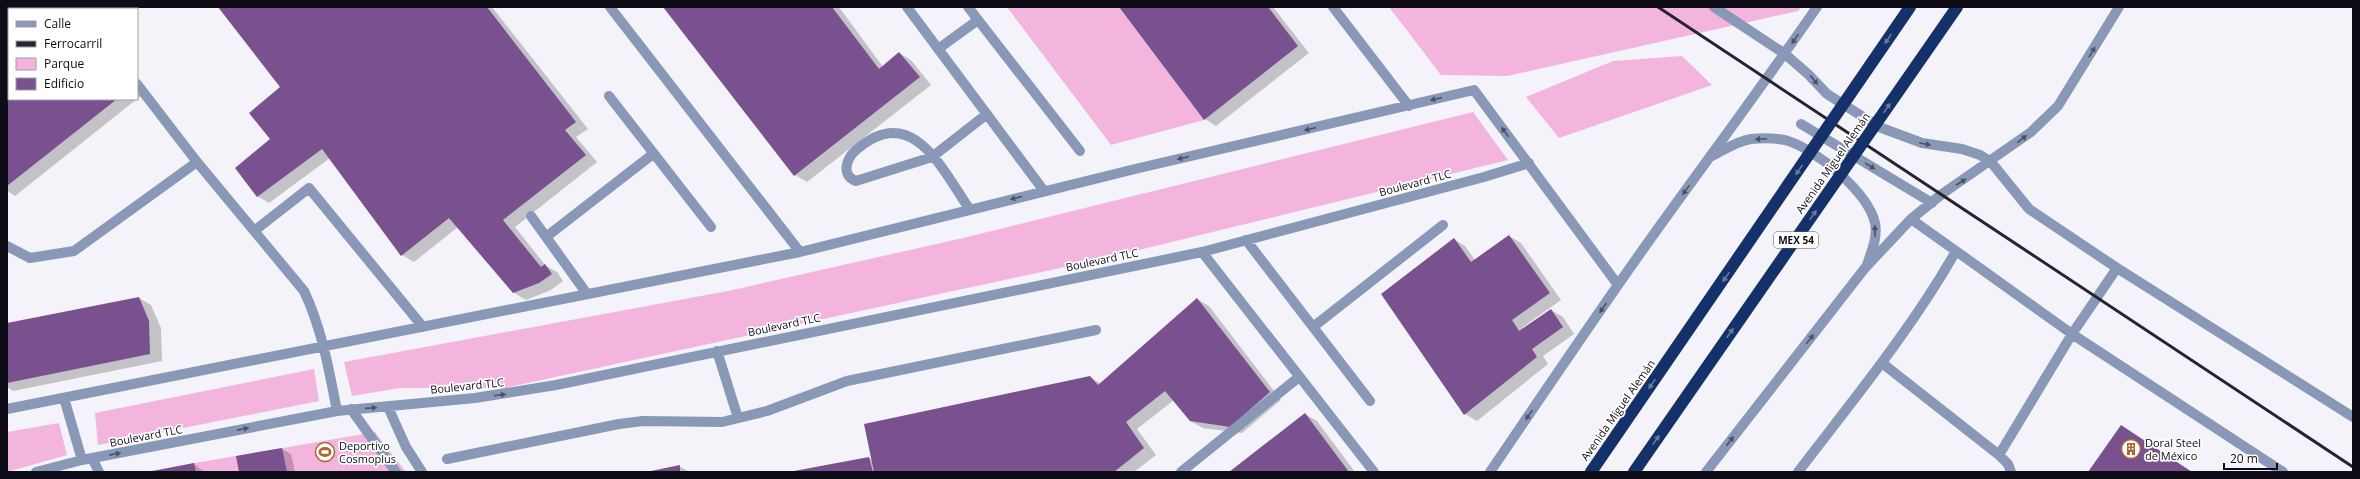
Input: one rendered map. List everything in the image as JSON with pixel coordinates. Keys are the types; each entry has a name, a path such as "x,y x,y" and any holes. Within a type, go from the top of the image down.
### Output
{"highway":[{"name":"Avenida Miguel Alemán","path":"1591,472 1910,7"},
{"name":"Avenida Miguel Alemán","path":"1634,472 1957,7"}],"street":[{"path":"610,7 800,252"},
{"path":"907,7 1044,191"},
{"path":"968,7 1080,151"},
{"path":"1333,7 1409,106"},
{"path":"1714,7 1785,54 1809,75 1827,94 1879,126 1922,143 1972,152 1991,162 2029,209 2117,268 2353,417"},
{"path":"1490,472 1618,285 1708,158 1785,54 1817,7"},
{"path":"1706,472 1865,268 1911,219 2031,132 2058,106 2119,7"},
{"path":"938,49 978,20"},
{"path":"138,85 197,162 304,291 324,346 337,411"},
{"path":"7,409 800,252 1044,191 1474,90 1618,285"},
{"path":"609,96 711,227"},
{"path":"970,210 932,157 925,147 914,138 892,131 880,134 860,146 847,160 846,170 852,179 862,180 932,157 986,114"},
{"path":"1801,124 1932,203"},
{"path":"1708,158 1740,142 1771,139 1795,144 1823,161 1854,188 1866,204 1875,223 1876,236 1865,268"},
{"path":"546,237 653,154"},
{"path":"7,246 30,258 74,251 197,162"},
{"name":"Boulevard TLC","path":"36,472 87,459 337,411 517,393 1202,252 1477,179 1529,163"},
{"path":"254,231 309,188 423,326"},
{"path":"531,216 588,294"},
{"path":"1911,219 2072,334 2283,472"},
{"path":"1313,327 1443,225"},
{"path":"1246,240 1370,401"},
{"path":"1798,472 1882,362 1936,285 1956,251"},
{"path":"1202,252 1374,472"},
{"path":"1999,455 2072,334 2117,268"},
{"path":"447,459 620,424 643,421 722,422 767,411 847,381 1096,330"},
{"path":"717,351 738,418"},
{"path":"1882,362 1999,455 2008,464 2011,472"},
{"path":"1181,472 1299,377"},
{"path":"64,398 87,459 99,472"},
{"path":"388,407 406,447 422,472"},
{"path":"351,410 396,472"}],"green space":[{"path":"1007,7 1119,7 1204,120 1111,145"},
{"path":"1389,7 1801,7 1798,11 1507,76 1441,75"},
{"path":"1682,56 1712,85 1559,138 1526,97 1613,61"},
{"path":"1473,112 1508,160 1102,259 504,388 400,388 352,396 344,362 728,291 963,238"},
{"path":"314,369 319,401 98,445 95,413"},
{"path":"59,423 67,455 7,472 7,432"},
{"name":"Deportivo Cosmoplus","path":"375,432 406,472 144,472"}],"building":[{"path":"7,7 67,7 8,8 8,100 116,100 7,186"},
{"path":"218,7 487,7 576,122 565,130 586,155 503,220 541,267 545,264 552,274 539,283 513,293 449,218 401,256 322,149 257,197 235,168 270,139 249,113 280,87"},
{"path":"663,7 832,7 879,69 899,52 920,77 794,176"},
{"path":"1119,7 1268,7 1298,46 1204,120"},
{"path":"1509,235 1550,293 1512,320 1519,331 1551,309 1563,327 1532,349 1537,357 1464,415 1381,294 1454,238 1471,262"},
{"path":"139,297 149,321 150,354 7,383 7,323"},
{"path":"1197,298 1270,392 1230,427 1190,421 1165,391 1126,422 1144,448 1114,472 874,472 864,424 1090,376 1098,385"},
{"path":"1305,413 1349,472 1229,472"},
{"name":"Doral Steel de México","path":"2121,425 2192,472 2088,472"},
{"path":"282,448 287,472 239,472 236,456"},
{"path":"869,457 873,472 794,472 794,471"},
{"path":"194,463 196,472 153,472 153,471"},
{"path":"680,465 680,472 651,472 651,471"}],"railway":[{"path":"1658,7 2353,467"}],"place":[{"name":"Doral Steel de México","path":"2131,449"},
{"name":"Deportivo Cosmoplus","path":"325,452"}]}
